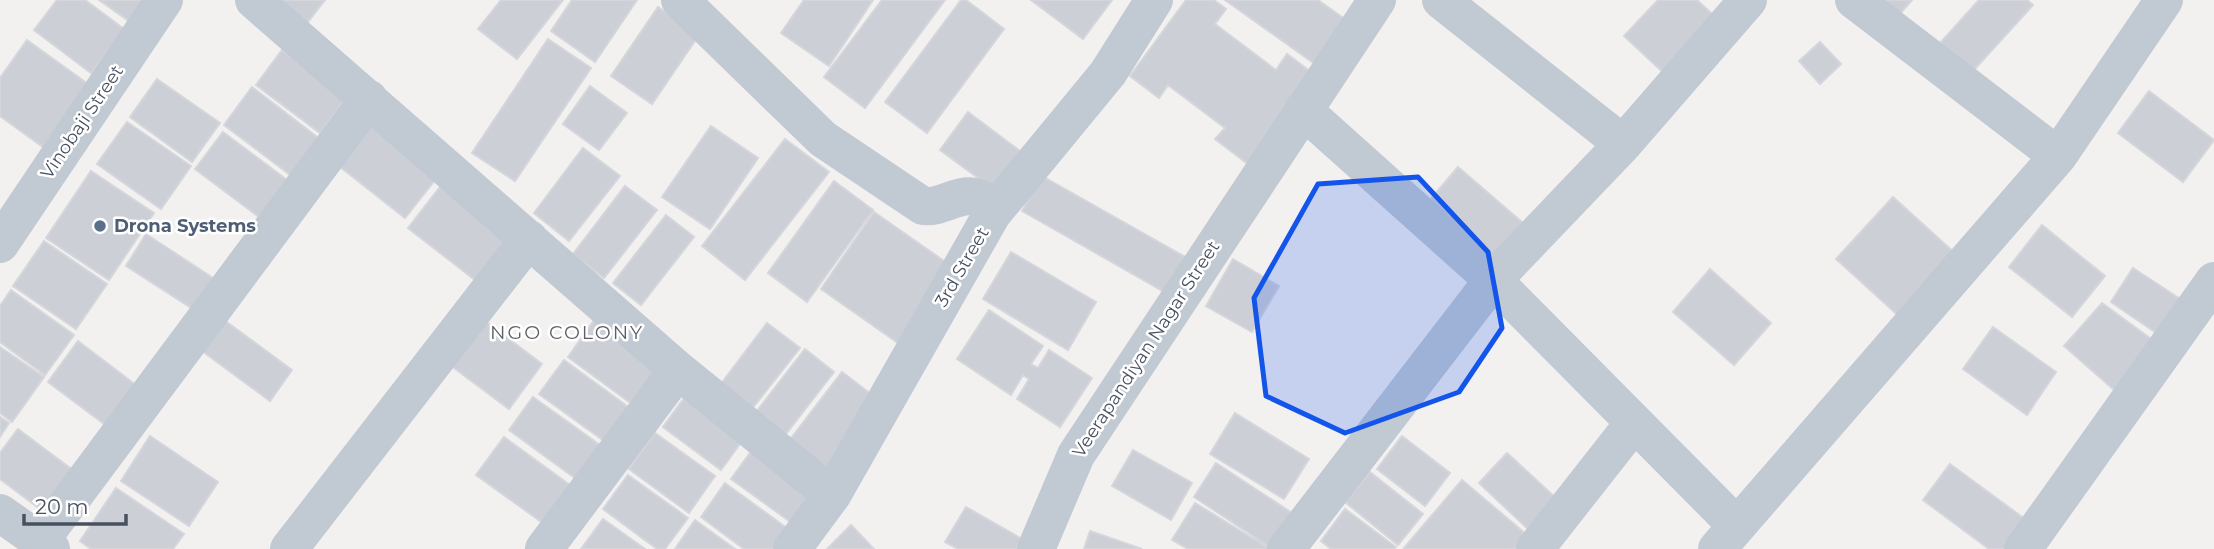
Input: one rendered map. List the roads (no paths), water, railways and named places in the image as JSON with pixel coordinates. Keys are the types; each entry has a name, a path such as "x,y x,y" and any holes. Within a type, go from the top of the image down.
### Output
{"street":[{"name":"Vinobaji Street","path":"0,244 164,0"},
{"path":"254,0 678,370 832,495"},
{"path":"680,0 823,139 923,206 931,207 966,195 983,200 992,214"},
{"name":"3rd Street","path":"792,549 832,495 992,214 1108,73 1154,0"},
{"name":"Veerapandiyan Nagar Street","path":"1036,549 1076,455 1377,0"},
{"path":"1441,0 1623,144"},
{"path":"1286,549 1493,281 1623,144 1748,0"},
{"path":"1854,0 2058,156"},
{"path":"1303,110 1493,281 1634,423 1727,537 2058,156 2164,0"},
{"path":"0,513 45,545 369,99"},
{"path":"289,549 529,239"},
{"path":"2023,549 2214,281"},
{"path":"544,549 678,370"},
{"path":"1535,549 1634,423"}],"place":[{"name":"Drona Systems","path":"100,226"}],"district":[{"name":"NGO COLONY","path":"567,332"}]}
